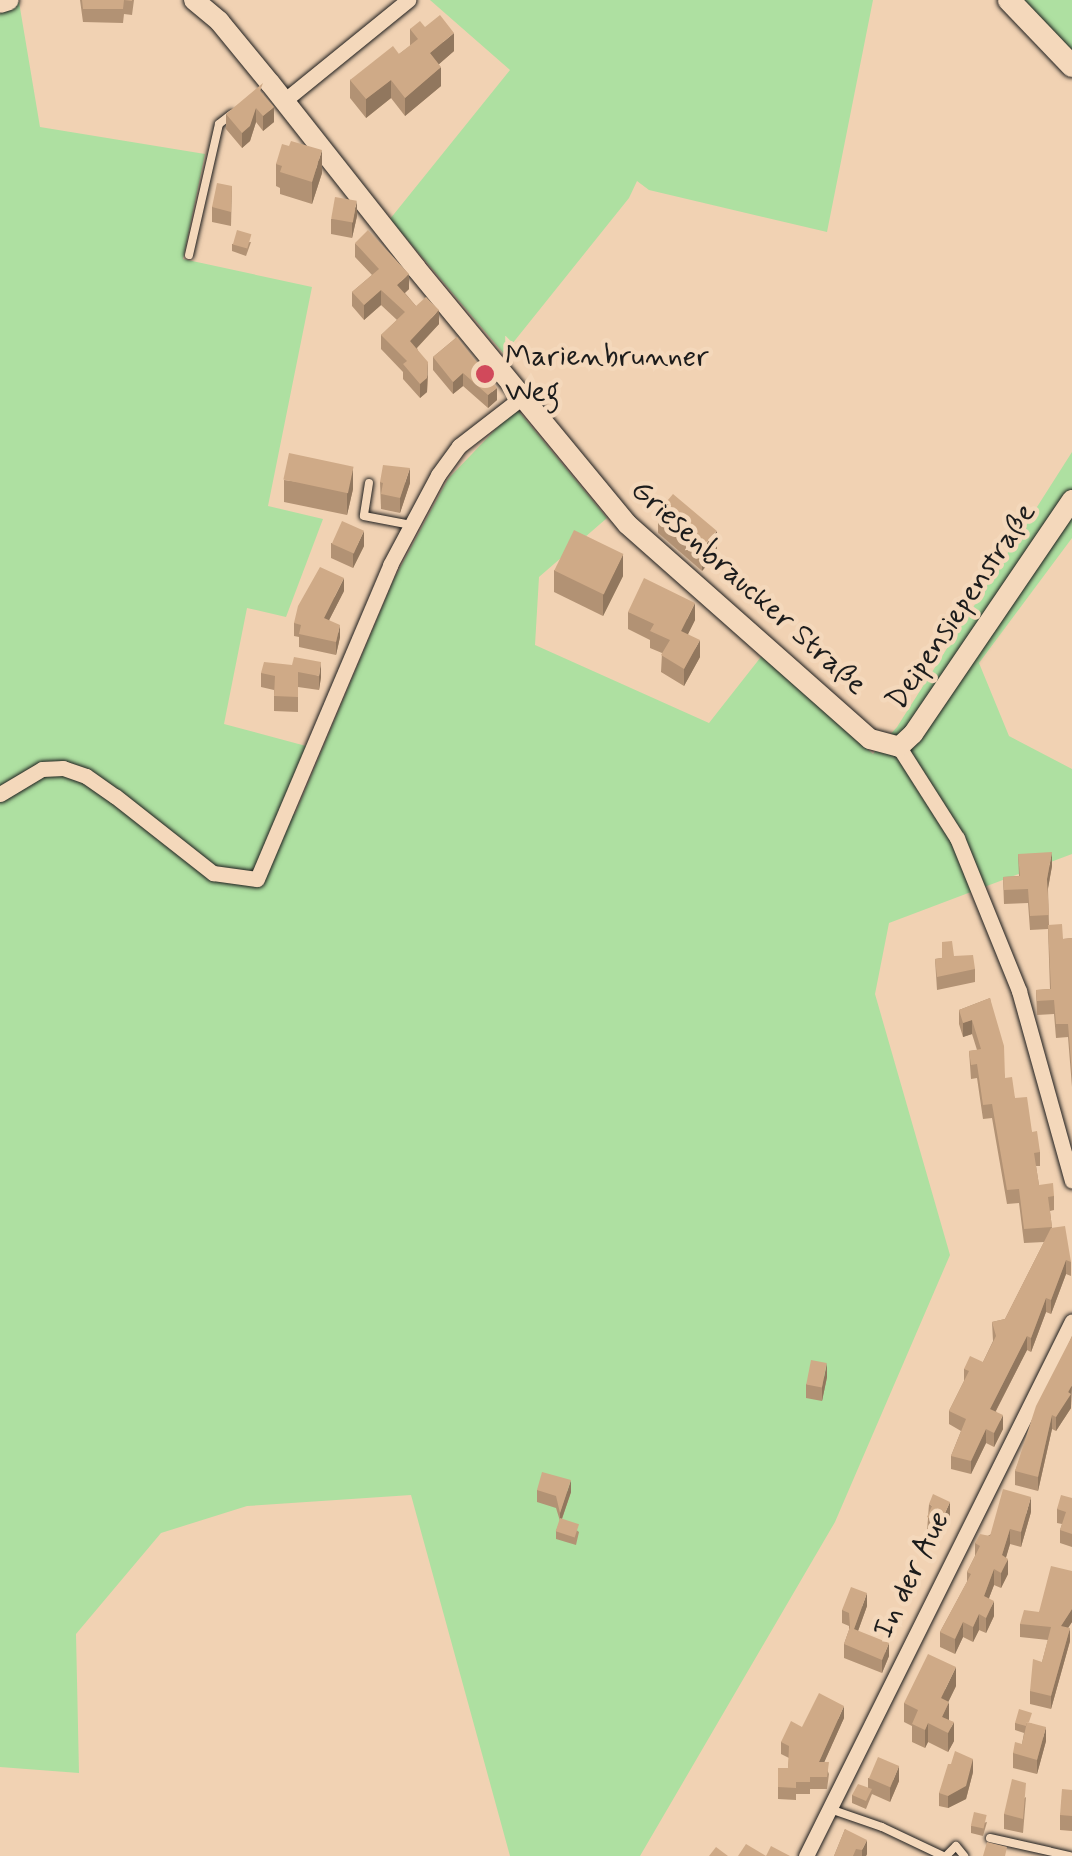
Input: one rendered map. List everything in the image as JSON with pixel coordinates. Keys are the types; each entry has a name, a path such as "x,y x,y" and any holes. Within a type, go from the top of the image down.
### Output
{"main road":[{"path":"1009,0 1072,66"}],"street":[{"path":"0,3 9,0"},
{"name":"Griesenbraucker Straße","path":"194,0 219,21 264,88 285,100 521,398 627,524 870,740 899,746"},
{"path":"285,100 408,0"},
{"path":"0,794 42,768 63,768 86,776 116,796 214,873 257,878 411,525 459,446 521,398"},
{"name":"Deipensiepenstraße","path":"899,746 913,734 1072,500"},
{"path":"899,746 957,838 1019,990 1072,1181"},
{"name":"In der Aue","path":"806,1856 1072,1321"}],"lane":[{"path":"190,256 219,124 245,103"},
{"path":"369,483 364,516 411,525"},
{"path":"830,1809 882,1827 944,1856 956,1846 964,1856"},
{"path":"990,1838 1070,1856"}],"green space":[{"path":"430,0 873,0 827,232 649,190 637,181 629,198 504,354 390,219 510,70"},
{"path":"1022,0 1072,0 1072,52"},
{"path":"19,2 40,127 205,154 183,259 312,287 268,506 323,519 286,617 247,608 224,724 306,746 281,811 295,814 394,579 448,479 516,408 607,518 539,577 535,645 709,723 764,653 873,754 897,727 1072,452 1072,538 979,663 1009,736 1072,769 1072,854 889,923 875,994 950,1255 835,1522 640,1856 510,1856 411,1495 247,1506 161,1533 76,1634 79,1773 0,1767 0,7"}],"building":[{"path":"82,0 124,0 123,9 83,9"},
{"path":"440,15 454,33 430,53 441,67 405,98 391,80 366,99 350,80 393,46 399,54 418,39 410,29 420,21 425,27"},
{"path":"263,83 260,91 274,107 263,116 256,108 250,126 242,133 226,114"},
{"path":"291,141 322,150 312,182 280,172 282,166 276,164 282,144 289,146"},
{"path":"217,183 232,186 231,212 212,207"},
{"path":"335,197 357,201 353,222 331,219"},
{"path":"237,230 251,234 247,249 233,244"},
{"path":"368,230 409,274 397,285 416,306 426,297 439,310 410,341 428,362 427,378 420,384 403,364 407,361 381,335 405,312 381,290 364,305 352,292 379,269 355,243"},
{"path":"457,337 497,388 488,395 463,373 453,382 433,357"},
{"path":"289,453 354,467 348,493 283,479"},
{"path":"383,465 410,468 400,498 381,494"},
{"path":"673,494 717,531 702,548 658,512"},
{"path":"342,521 364,531 354,554 332,544"},
{"path":"574,530 623,554 604,595 554,570"},
{"path":"320,567 344,578 324,618 340,625 336,642 299,634 301,625 294,623 298,606"},
{"path":"644,578 695,603 681,631 700,640 684,669 661,655 670,640 650,631 654,624 628,612"},
{"path":"294,657 321,662 319,676 298,672 298,697 274,696 275,676 261,673 264,662 292,665"},
{"path":"1052,852 1047,879 1049,915 1030,916 1028,889 1004,890 1003,877 1020,876 1018,854"},
{"path":"1062,924 1063,939 1072,938 1072,1074 1068,1024 1056,1024 1054,1000 1037,1001 1036,990 1051,989 1048,925"},
{"path":"952,941 954,956 973,955 975,969 937,977 935,959 942,958 942,942"},
{"path":"990,998 1004,1046 1005,1078 1012,1077 1015,1098 1027,1097 1032,1132 1037,1131 1040,1152 1034,1153 1039,1185 1053,1183 1054,1196 1048,1197 1052,1227 1024,1229 1019,1189 1007,1190 992,1104 983,1105 977,1064 971,1065 969,1051 981,1049 972,1020 963,1023 959,1010"},
{"path":"1065,1226 1071,1262 1066,1260 1051,1300 1046,1298 1031,1338 1027,1336 990,1409 1003,1415 994,1433 986,1429 971,1461 951,1456 966,1419 949,1411 969,1371 964,1369 970,1356 983,1362 996,1336 992,1322 1005,1319 1051,1228"},
{"path":"1072,1336 1072,1385 1068,1392 1071,1394 1056,1417 1052,1415 1038,1477 1015,1471 1036,1406"},
{"path":"811,1360 827,1363 822,1388 806,1385"},
{"path":"542,1472 571,1480 560,1513 556,1496 537,1490"},
{"path":"1003,1489 1031,1497 1021,1532 1010,1529 1002,1555 1008,1559 1001,1573 994,1569 984,1596 994,1601 986,1618 979,1614 973,1627 963,1622 955,1639 940,1632 971,1574 967,1572 980,1546 975,1543 980,1534 990,1536"},
{"path":"933,1494 950,1502 940,1524 927,1517"},
{"path":"1061,1495 1072,1498 1072,1534 1060,1530 1066,1512 1057,1509"},
{"path":"560,1518 579,1524 575,1537 556,1531"},
{"path":"1051,1566 1072,1571 1072,1609 1061,1626 1070,1628 1051,1696 1030,1691 1033,1659 1042,1662 1051,1627 1020,1624 1024,1610 1039,1612"},
{"path":"851,1587 867,1593 854,1629 889,1643 882,1660 844,1644 850,1627 849,1613 842,1610"},
{"path":"928,1654 956,1667 941,1698 949,1702 942,1717 954,1722 948,1733 928,1723 925,1730 912,1724 918,1710 904,1703"},
{"path":"819,1693 844,1706 819,1762 829,1762 827,1777 810,1777 810,1782 796,1782 796,1788 778,1787 778,1768 788,1768 789,1746 781,1742 791,1721 802,1727"},
{"path":"1019,1709 1032,1713 1026,1726 1015,1723"},
{"path":"1027,1722 1046,1727 1037,1760 1013,1753 1015,1742 1022,1744"},
{"path":"955,1751 973,1759 966,1786 948,1796 939,1793"},
{"path":"878,1757 899,1766 890,1787 869,1778"},
{"path":"1012,1779 1026,1783 1023,1819 1004,1814"},
{"path":"858,1784 872,1789 866,1801 852,1795"},
{"path":"1062,1789 1072,1790 1072,1816 1060,1815"},
{"path":"974,1812 987,1815 984,1829 971,1826"},
{"path":"845,1829 867,1840 853,1856 834,1856"},
{"path":"987,1842 1007,1847 1005,1856 983,1856"},
{"path":"746,1844 766,1856 738,1856"},
{"path":"771,1846 790,1856 766,1856"},
{"path":"716,1847 728,1856 709,1856"}],"place":[{"name":"Marienbrunner Weg","path":"485,374"}]}
